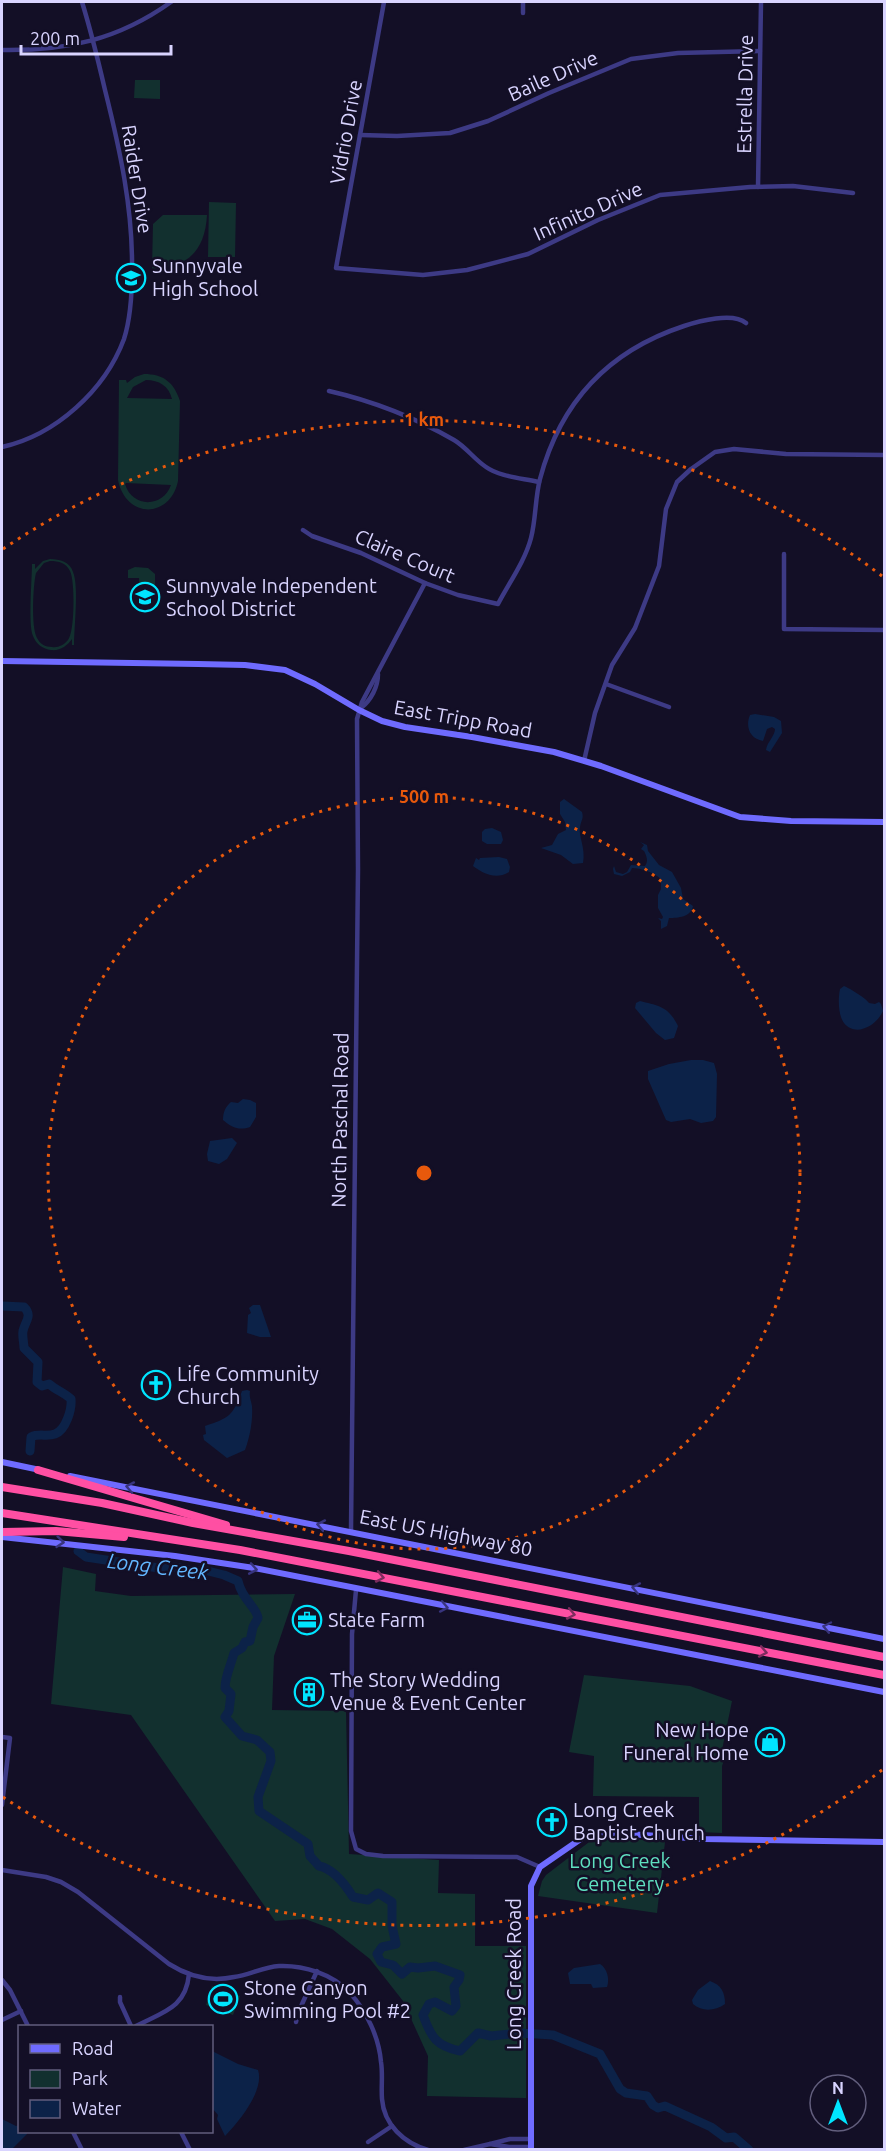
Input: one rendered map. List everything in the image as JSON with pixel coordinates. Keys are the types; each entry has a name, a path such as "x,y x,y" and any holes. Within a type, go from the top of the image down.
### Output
{"highway":[{"path":"38,1470 213,1519 243,1532"},
{"path":"2,1487 102,1503 193,1523 885,1657"},
{"path":"2,1513 240,1550 885,1675"},
{"path":"2,1532 56,1531 240,1550"}],"main road":[{"name":"East Tripp Road","path":"2,661 198,664 285,670 382,721 405,728 543,750 584,761 740,818 885,822"},
{"name":"East US Highway 80","path":"2,1462 885,1639"},
{"path":"2,1537 175,1556 254,1568 356,1590 885,1692"},
{"path":"540,1867 585,1836 598,1832 704,1839 885,1842"},
{"name":"Long Creek Road","path":"531,2148 531,1886 540,1867"}],"street":[{"name":"Raider Drive","path":"2,447 45,429 80,404 109,368 124,337 131,302 132,283 125,177 82,2"},
{"path":"2,50 58,48 93,41 130,27 171,2"},
{"name":"Vidrio Drive","path":"336,268 384,2"},
{"path":"523,2 523,13"},
{"name":"Estrella Drive","path":"758,187 761,2"},
{"name":"Baile Drive","path":"360,135 397,136 450,133 488,121 631,59 678,53 760,51"},
{"name":"Infinito Drive","path":"336,268 423,275 467,270 528,254 598,220 660,195 793,186 853,193"},
{"path":"329,391 360,398 395,410 455,441 489,469 539,482 551,444 570,408 597,375 631,350 664,333 712,320 737,318 746,323"},
{"path":"584,761 595,712 612,665 635,628 659,566 666,509 677,482 715,452 734,449 786,454 885,455"},
{"name":"Claire Court","path":"303,530 312,537 361,553 425,583 458,595 498,604 531,539 539,482"},
{"path":"784,554 784,629 885,630"},
{"path":"359,710 366,704 378,684 378,673 425,583"},
{"path":"606,684 669,707"},
{"name":"North Paschal Road","path":"351,1531 358,869 357,719 359,710"},
{"path":"356,1590 352,1634 351,1831 356,1849 366,1854 383,1856 517,1857 540,1867"},
{"path":"2,1737 10,1738 2,1805"},
{"path":"2,1870 46,1877 61,1882 78,1892 169,1964 189,1974 215,1979 234,1978 278,1966 317,1971 349,1992 369,2022 378,2042 382,2102 392,2126 410,2143 428,2150"},
{"path":"296,2022 317,1971"},
{"path":"138,2025 174,2007 180,2001 188,1986 189,1974"},
{"path":"2,1980 10,1990 28,2025"},
{"path":"120,1997 131,2025"},
{"path":"2,2020 21,2011"},
{"path":"368,2142 392,2126"},
{"path":"74,2133 82,2150"},
{"path":"182,2133 190,2150"},
{"path":"464,2150 510,2139 531,2139"},
{"path":"490,2144 531,2148"}],"green space":[{"path":"135,80 160,80 160,99 134,98"},
{"path":"209,202 236,203 235,257 208,257"},
{"path":"163,215 207,215 202,238 192,255 175,265 152,269 153,224"},
{"path":"144,374 167,380 175,389 180,401 178,481 173,493 158,508 138,507 130,502 123,493 118,480 119,380 126,380 127,383","holes":["146,380 163,385 172,399 127,398 133,387","126,483 171,485 161,498 148,502 134,498"]},
{"path":"50,559 64,562 70,566 75,578 74,645 72,645 72,639 66,646 57,650 40,646 34,639 32,630 30,612 32,564 35,564 35,569 43,561","holes":["50,561 64,564 72,576 72,627 68,640 59,647 43,645 37,638 34,625 36,573 44,563"]},
{"path":"135,567 148,568 155,574 155,595 140,595 139,578 128,578 128,570"},
{"path":"63,1567 96,1574 95,1591 131,1596 295,1594 274,1656 272,1710 346,1711 349,1854 439,1860 438,1893 475,1894 475,1946 526,1946 526,2098 427,2096 428,2056 403,2001 370,1959 332,1929 305,1919 275,1921 131,1715 51,1704"},
{"name":"Long Creek Cemetery","path":"584,1675 690,1686 732,1701 722,1750 727,1752 722,1766 722,1833 699,1832 699,1797 593,1796 594,1756 569,1752"},
{"name":"Long Creek Cemetery","path":"597,1836 665,1842 657,1913 538,1896 546,1875"},
{"name":"Stone Canyon Swimming Pool #2","path":"212,1986 240,1996 233,2015 206,2005"}],"water":[{"path":"750,715 774,717 781,721 782,733 770,752 766,750 775,729 772,727 767,729 763,741 755,738 748,724"},
{"path":"564,799 582,812 580,830 584,853 583,863 573,864 561,855 541,848 552,845 558,834 566,830 565,822 560,814 560,802"},
{"path":"492,828 501,832 503,840 501,844 487,844 482,841 482,832"},
{"path":"640,842 647,845 648,851 659,865 672,872 681,888 683,899 693,906 687,915 669,918 667,926 661,929 661,921 658,918 663,917 658,908 658,895 661,889 661,879 651,872 636,868 632,868 630,872 622,876 614,874 614,866 616,872 623,874 631,865 645,866 647,858 641,849 644,845"},
{"path":"476,858 479,860 480,858 507,859 509,872 499,876 490,875 473,866"},
{"path":"844,986 869,1003 879,1002 881,1004 883,1011 871,1025 854,1029 844,1023 839,1002 840,989"},
{"path":"640,1001 658,1006 671,1014 678,1026 674,1038 665,1040 656,1033 635,1008 636,1003"},
{"path":"691,1060 714,1063 717,1074 716,1117 713,1121 701,1123 690,1119 671,1122 666,1120 648,1079 648,1071"},
{"path":"243,1099 256,1103 256,1117 250,1127 239,1128 223,1120 223,1115 231,1102 238,1103"},
{"path":"232,1138 237,1143 227,1159 219,1164 208,1161 210,1141"},
{"path":"253,1305 260,1305 271,1337 260,1337 247,1333 248,1315 251,1313 249,1308"},
{"path":"242,1391 250,1391 252,1411 247,1445 245,1450 227,1458 204,1440 205,1426 229,1415 236,1406"},
{"path":"600,1964 607,1974 607,1987 593,1988 591,1984 570,1984 568,1973 574,1968"},
{"path":"710,1981 722,1990 725,2004 713,2009 700,2008 693,2004 692,2000 698,1990"},
{"path":"213,2052 238,2064 258,2070 259,2078 258,2087 249,2106 225,2136 217,2119 218,2115 213,2109"},
{"path":"2,2119 18,2125 18,2133 27,2134 12,2149 2,2149"}],"waterway":[{"name":"Long Creek","path":"2,1306 24,1307 27,1310 28,1316 23,1333 24,1348 38,1362 37,1382 42,1386 49,1384 71,1399 69,1413 59,1432 31,1437 30,1451"},
{"name":"Long Creek","path":"78,1551 86,1557 159,1568 204,1570 238,1581 258,1618 250,1641 245,1642 242,1648 234,1653 225,1684 225,1688 231,1694 229,1711 225,1717 242,1736 257,1740 270,1752 271,1761 258,1797 259,1811 308,1844 310,1856 319,1866 330,1870 339,1878 353,1897 368,1900 378,1893 392,1902 392,1926 396,1944 382,1947 377,1954 381,1962 393,1965 402,1974 410,1967 435,1966 460,1975 454,1987 456,2006 452,2011 435,2002 429,2004 423,2015 432,2035 440,2043 460,2051 478,2033 491,2036 519,2033 553,2035 600,2054 620,2089 626,2093 647,2096 658,2108 665,2106 711,2127 726,2138 734,2137 749,2150"}],"place":[{"name":"Sunnyvale High School","path":"131,278"},
{"name":"Sunnyvale Independent School District","path":"145,597"},
{"name":"Life Community Church","path":"156,1385"},
{"name":"State Farm","path":"307,1620"},
{"name":"The Story Wedding Venue & Event Center","path":"309,1692"},
{"name":"New Hope Funeral Home","path":"770,1742"},
{"name":"Long Creek Baptist Church","path":"552,1822"},
{"name":"Stone Canyon Swimming Pool #2","path":"223,1999"}]}
